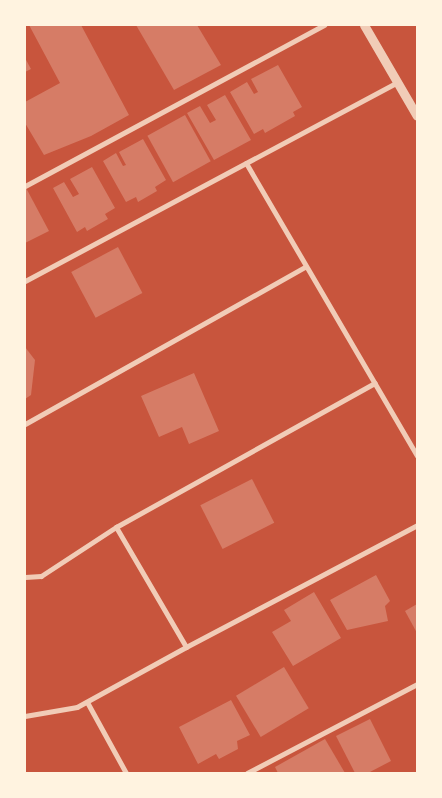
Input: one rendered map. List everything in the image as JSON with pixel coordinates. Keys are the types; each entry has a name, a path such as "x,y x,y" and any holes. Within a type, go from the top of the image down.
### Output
{"street":[{"path":"25,186 324,25"},
{"path":"364,25 417,116"},
{"path":"25,281 397,82"},
{"path":"246,163 417,456"},
{"path":"25,424 306,266"},
{"path":"25,577 41,576 116,527 375,383"},
{"path":"25,716 56,713 86,702 417,525"},
{"path":"116,527 186,647"},
{"path":"247,773 417,684"},
{"path":"86,702 126,773"}],"building":[{"path":"29,25 81,25 129,115 91,136 44,155 25,123 25,102 60,83"},
{"path":"136,25 197,25 221,65 174,90"},
{"path":"25,58 31,69 25,72"},
{"path":"278,65 302,107 293,112 295,116 265,133 263,129 254,134 230,92 247,82 254,94 258,92 251,79"},
{"path":"225,95 251,140 214,160 187,113 200,106 210,123 216,120 207,105"},
{"path":"185,115 211,161 173,182 147,136"},
{"path":"143,139 166,180 155,187 157,191 138,202 136,197 126,202 103,161 116,153 123,166 126,165 119,152"},
{"path":"92,167 115,208 105,214 108,219 87,231 85,227 77,232 53,188 64,182 73,197 79,194 70,179"},
{"path":"25,186 49,231 25,243"},
{"path":"118,247 142,293 96,318 71,272"},
{"path":"25,347 35,360 31,395 25,399"},
{"path":"194,373 219,431 189,444 182,427 159,437 141,396"},
{"path":"252,479 274,523 223,549 200,505"},
{"path":"376,575 390,601 385,606 388,621 347,630 330,600"},
{"path":"314,592 341,638 293,666 272,632 291,621 284,610"},
{"path":"417,604 417,633 405,611"},
{"path":"284,667 309,708 261,737 236,696"},
{"path":"231,700 250,735 237,741 238,749 219,759 216,754 198,764 179,727"},
{"path":"370,719 391,761 368,773 355,773 336,736"},
{"path":"325,739 345,773 278,773 275,767"}]}
